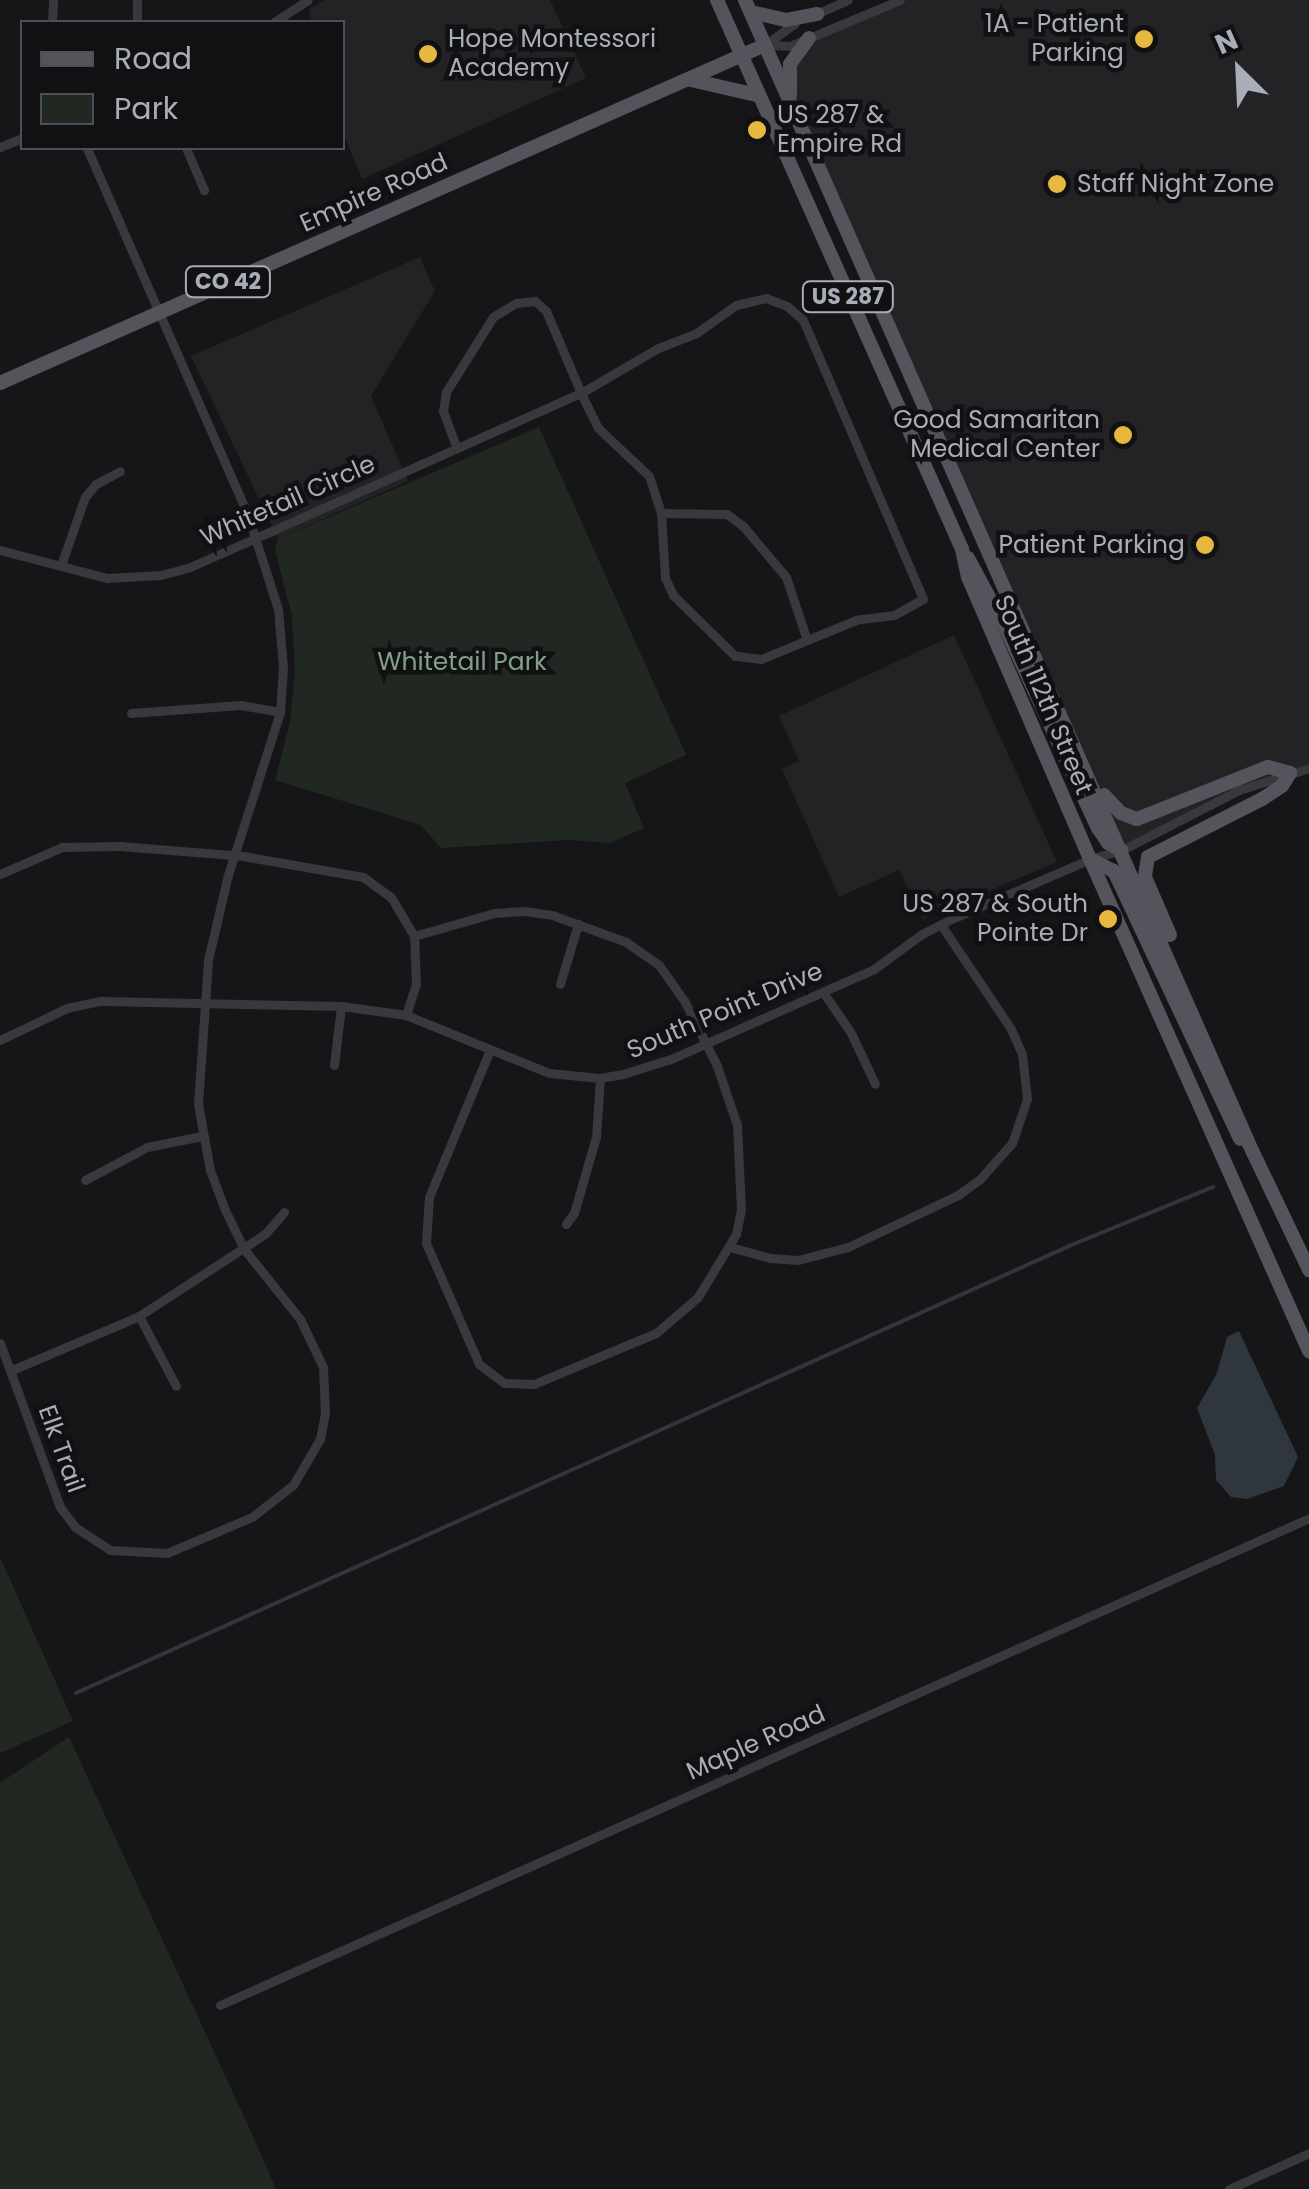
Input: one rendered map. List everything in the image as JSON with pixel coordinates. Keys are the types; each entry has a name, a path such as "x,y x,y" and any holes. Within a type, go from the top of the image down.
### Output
{"main road":[{"name":"South 112th Street","path":"717,0 962,549 968,576 1090,859 1309,1351"},
{"name":"South 112th Street","path":"748,6 1249,1144 1309,1270"},
{"path":"748,6 786,20 817,14"},
{"path":"790,101 790,64 809,38"},
{"name":"Empire Road","path":"0,382 765,44"},
{"path":"685,79 714,82 757,95"},
{"path":"962,549 1004,625 1098,828 1108,843 1122,850"},
{"path":"1090,859 1114,871 1230,1122 1239,1139 1249,1144 1252,1132 1145,877 1145,867 1154,852 1262,799 1282,786 1290,772 1268,766 1138,819 1117,810 1091,779"}],"street":[{"path":"277,20 308,0"},
{"path":"765,44 783,29 848,0"},
{"path":"765,44 790,46 900,0"},
{"path":"88,150 257,537 281,626 280,712 234,855 208,960 203,1001 198,1104 202,1136 216,1190 244,1248"},
{"path":"187,150 204,190"},
{"name":"Whitetail Circle","path":"0,550 107,578 161,575 257,537 581,394 658,348 696,334 753,298 786,306 803,320 923,594 919,604 894,615 856,620 761,659 735,656 673,595 665,578 661,513 649,476 598,428 581,394"},
{"path":"457,448 443,411 444,397 492,317 516,303 526,299 544,306 581,394"},
{"path":"61,565 85,497 96,484 120,471"},
{"path":"661,513 727,514 743,526 786,577 808,640"},
{"path":"131,713 240,705 280,712"},
{"name":"South Point Drive","path":"203,1001 341,1006 406,1015 489,1052 549,1073 600,1078 641,1070 874,969 941,925 1090,859 1122,850 1239,790 1309,768"},
{"path":"0,874 62,847 160,846 362,877 391,897 414,936 416,984 406,1015"},
{"path":"414,936 494,913 538,913 626,942 659,965 705,1043 728,1094 740,1144 740,1209 730,1247 698,1297 656,1333 534,1384 504,1383 479,1364 430,1260 425,1220 446,1150 489,1052"},
{"path":"560,984 578,924"},
{"path":"730,1247 770,1258 798,1260 848,1247 958,1195 980,1180 1012,1143 1027,1099 1022,1054 1011,1029 941,925"},
{"path":"823,992 851,1033 875,1084"},
{"path":"0,1040 67,1008 101,1001 203,1001"},
{"path":"334,1065 341,1006"},
{"path":"566,1224 574,1213 596,1137 600,1078"},
{"path":"86,1180 147,1147 202,1136"},
{"path":"12,1370 139,1316 244,1248 284,1212"},
{"name":"Elk Trail","path":"0,1342 52,1490 75,1526 110,1550 148,1556 179,1550 264,1510 292,1486 320,1439 326,1414 324,1378 312,1339 244,1248"},
{"path":"139,1316 176,1386"},
{"name":"Maple Road","path":"220,2005 1309,1518"},
{"path":"1229,2189 1309,2153"}],"shaded area":[{"path":"324,0 550,0 586,78 362,179 345,137 345,20 312,20 309,9"},
{"name":"Good Samaritan Medical Center","path":"900,0 1309,0 1309,768 1275,775 1122,850 790,101 790,64 809,38"},
{"path":"420,257 435,291 371,396 408,481 278,539 191,356"},
{"path":"954,635 1057,862 923,919 899,870 839,897 782,769 799,761 779,716"},
{"path":"1239,1331 1298,1457 1284,1486 1247,1499 1231,1497 1216,1480 1215,1455 1197,1408 1217,1373 1227,1337"}],"green space":[{"name":"Whitetail Park","path":"539,427 686,755 625,783 644,828 610,843 568,840 441,848 421,825 275,780 290,722 295,671 292,616 275,549 278,539"},
{"path":"0,1557 73,1721 0,1753"},
{"path":"69,1737 276,2189 0,2189 0,1783"}],"waterway":[{"path":"76,1693 1069,1246 1213,1187"}],"place":[{"name":"1A - Patient Parking","path":"1144,39"},
{"name":"Hope Montessori Academy","path":"428,54"},
{"name":"US 287 & Empire Rd","path":"757,130"},
{"name":"Staff Night Zone","path":"1057,184"},
{"name":"Good Samaritan Medical Center","path":"1123,435"},
{"name":"Patient Parking","path":"1205,545"},
{"name":"US 287 & South Pointe Dr","path":"1108,919"}]}
